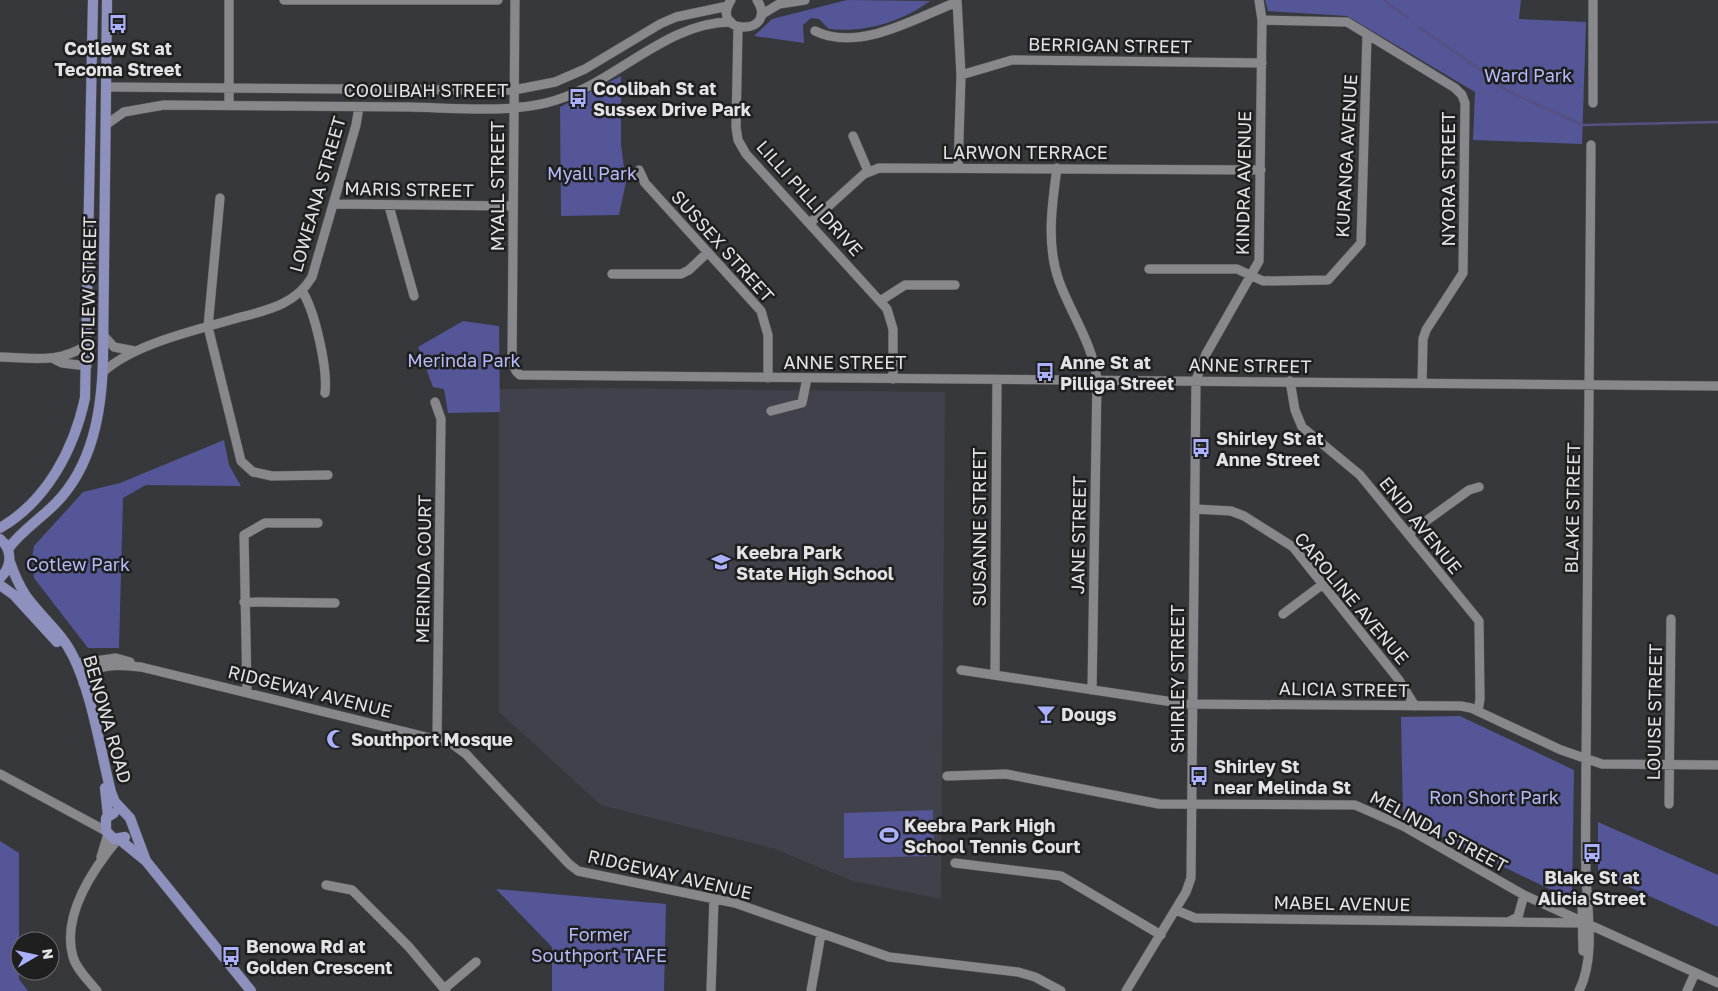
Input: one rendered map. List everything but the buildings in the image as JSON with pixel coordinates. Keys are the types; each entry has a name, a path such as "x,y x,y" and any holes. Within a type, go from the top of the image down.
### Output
{"main road":[{"name":"COTLEW STREET","path":"0,528 26,510 65,459 82,414 85,398 94,0"},
{"name":"COTLEW STREET","path":"8,549 24,529 56,503 81,465 95,430 103,372 108,87 107,0"},
{"path":"90,118 95,108 96,94 101,89 108,87"},
{"path":"87,366 97,358 99,335 104,332"},
{"path":"0,539 8,549"},
{"name":"BENOWA ROAD","path":"8,549 10,562 16,578 26,596 65,642 76,662 111,792 124,813"},
{"path":"0,578 7,570 10,562"},
{"name":"BENOWA ROAD","path":"0,585 14,595 57,643 68,659 79,688 106,791 107,817"},
{"path":"146,862 130,818 124,813 115,812 107,817 107,833 119,839 146,862 251,991"},
{"path":"119,839 126,836 132,826"}],"street":[{"path":"229,0 229,106"},
{"path":"284,0 498,0"},
{"name":"MYALL STREET","path":"514,0 512,362 516,371"},
{"path":"757,0 761,15"},
{"name":"COOLIBAH STREET","path":"107,124 117,115 164,105 514,107 545,103 585,90 674,36 716,22 752,26 761,15 779,4 805,0"},
{"path":"815,31 828,37 858,37 883,32 952,4 956,0"},
{"path":"956,0 961,75 958,168"},
{"name":"KINDRA AVENUE","path":"1196,380 1206,354 1252,276 1260,254 1262,20 1259,0"},
{"path":"1593,0 1593,103"},
{"name":"COOLIBAH STREET","path":"108,87 514,90 544,85 571,76 639,35 676,17 730,3"},
{"name":"LILLI PILLI DRIVE","path":"730,3 727,12 735,24 736,127 738,140 746,154 810,222 880,301 890,315 893,329 892,379"},
{"name":"NYORA STREET","path":"1262,20 1341,20 1455,88 1462,95 1465,104 1463,273 1426,330 1423,339 1422,383"},
{"name":"KURANGA AVENUE","path":"1252,276 1263,280 1328,280 1361,243 1367,35"},
{"name":"BERRIGAN STREET","path":"961,75 1012,60 1262,63"},
{"name":"LOWEANA STREET","path":"103,372 135,351 279,306 302,291 312,277 356,126 359,107"},
{"path":"810,222 868,172 853,136"},
{"name":"BLAKE STREET","path":"1579,991 1585,974 1592,145"},
{"name":"LARWON TERRACE","path":"868,172 885,168 1261,170"},
{"name":"JANE STREET","path":"1057,168 1052,217 1053,259 1059,280 1088,346 1097,380 1092,690"},
{"name":"SUSSEX STREET","path":"639,170 645,183 761,311 768,335 768,378"},
{"path":"220,198 208,327 241,461 253,472 272,476 328,475"},
{"name":"MARIS STREET","path":"334,204 513,206"},
{"path":"389,206 391,219 414,296"},
{"path":"612,274 680,274 689,270 708,252"},
{"path":"1149,269 1237,269 1252,276"},
{"path":"880,301 905,285 955,285"},
{"path":"302,291 310,307 326,373 325,393"},
{"path":"104,332 114,347 135,351"},
{"path":"0,357 54,359 72,355 87,345"},
{"path":"54,359 62,364 87,366"},
{"name":"ANNE STREET","path":"516,371 527,376 1196,380 1717,386"},
{"path":"771,412 802,403 807,378"},
{"name":"SUSANNE STREET","path":"995,674 997,380"},
{"name":"SHIRLEY STREET","path":"1126,991 1176,910 1191,878 1196,380"},
{"name":"ENID AVENUE","path":"1290,381 1295,410 1302,427 1360,475 1478,621 1480,699 1478,711"},
{"name":"MERINDA COURT","path":"434,402 441,419 437,739"},
{"path":"1408,534 1469,490 1478,487"},
{"name":"CAROLINE AVENUE","path":"1195,509 1232,511 1267,529 1293,547 1400,680 1415,706"},
{"path":"247,693 244,535 265,523 318,523"},
{"path":"1283,614 1323,584"},
{"path":"244,602 335,603"},
{"name":"LOUISE STREET","path":"1669,804 1671,619"},
{"name":"RIDGEWAY AVENUE","path":"76,662 116,658 247,693 451,743 466,754 569,864 578,870 735,903 890,957 1018,972 1035,977 1061,991"},
{"name":"RIDGEWAY AVENUE","path":"83,683 90,671 98,668 118,665 141,666"},
{"name":"ALICIA STREET","path":"961,670 1193,704 1461,706 1478,711 1586,759 1602,764 1718,765"},
{"path":"0,774 82,817 107,833 99,864"},
{"name":"MELINDA STREET","path":"947,776 1006,774 1143,802 1193,806 1355,805 1405,827 1524,895 1718,983"},
{"path":"82,817 107,817"},
{"path":"97,991 78,968 73,957 71,926 76,907 99,864 119,839"},
{"path":"955,863 1061,876 1161,935"},
{"path":"326,885 352,890 409,947 445,990 476,962"},
{"path":"1510,921 1518,917 1524,895"},
{"path":"711,991 714,898"},
{"name":"MABEL AVENUE","path":"1176,910 1195,918 1510,921 1524,924 1584,923"},
{"path":"811,991 821,934"},
{"path":"1688,991 1695,972"}],"shaded area":[{"name":"Keebra Park State High School","path":"591,388 945,392 941,899 853,881 772,848 601,805 499,712 499,389"}],"green space":[{"path":"847,0 930,1 895,20 856,29 829,29 819,19 811,18 803,25 804,43 754,36 772,19"},
{"name":"Ward Park","path":"1265,0 1521,0 1519,19 1586,22 1582,144 1473,140 1475,92 1347,16 1268,11"},
{"name":"Myall Park","path":"621,76 621,145 626,182 619,215 561,216 560,107"},
{"name":"Merinda Park","path":"463,321 499,326 500,412 448,413 444,389 433,387 418,347"},
{"name":"Cotlew Park","path":"224,440 229,465 241,486 146,485 123,498 119,648 88,648 34,578 32,558 34,546 83,492 120,483"},
{"name":"Ron Short Park","path":"1460,716 1574,770 1572,900 1403,818 1401,717"},
{"name":"Keebra Park High School Tennis Court","path":"933,810 934,856 844,858 844,813"},
{"path":"1598,822 1718,875 1718,927 1598,873"},
{"path":"0,841 19,853 19,931 10,931 10,981 20,981 28,991 0,991"},
{"name":"Former Southport TAFE","path":"496,889 666,904 664,991 552,991 552,947"}],"waterway":[{"path":"1384,0 1408,18"},
{"path":"1419,27 1507,91 1583,125 1718,122"}],"place":[{"name":"Cotlew St at Tecoma Street","path":"118,24"},
{"name":"Coolibah St at Sussex Drive Park","path":"578,98"},
{"name":"Anne St at Pilliga Street","path":"1045,372"},
{"name":"Shirley St at Anne Street","path":"1201,448"},
{"name":"Keebra Park State High School","path":"721,562"},
{"name":"Dougs","path":"1046,714"},
{"name":"Southport Mosque","path":"336,739"},
{"name":"Shirley St near Melinda St","path":"1199,776"},
{"name":"Keebra Park High School Tennis Court","path":"889,835"},
{"name":"Blake St at Alicia Street","path":"1592,853"},
{"name":"Benowa Rd at Golden Crescent","path":"231,956"}]}
